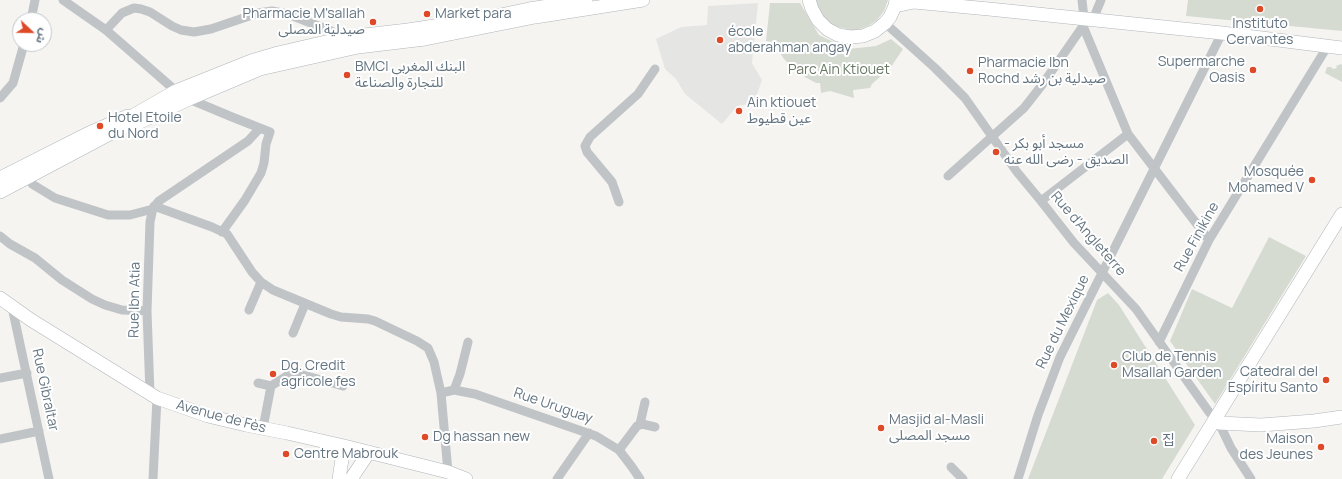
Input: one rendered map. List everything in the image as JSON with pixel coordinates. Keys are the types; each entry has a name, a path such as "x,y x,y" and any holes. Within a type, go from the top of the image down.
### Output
{"main road":[{"path":"0,200 92,151 176,91 223,72 278,53 347,37 454,22 586,0"},
{"path":"0,184 137,118 189,99 260,69 358,47 425,39 535,17 643,0"},
{"path":"810,0 812,9 818,20 827,29 838,35 850,37 863,36 875,31 890,17 895,3 914,2 1088,11 1222,33 1342,48"},
{"path":"971,0 1225,25 1342,39"},
{"path":"0,178 120,119 137,118"},
{"path":"0,192 137,118"},
{"path":"1186,479 1217,421 1342,214"},
{"path":"1178,479 1342,228"},
{"name":"Avenue de Fès","path":"0,298 12,308 153,396 208,416 369,452 448,472 466,479"},
{"path":"1217,421 1261,425 1314,421 1342,417"},
{"path":"339,479 344,446"},
{"path":"351,479 369,452"}],"street":[{"path":"33,12 35,0"},
{"path":"63,0 106,30 176,91"},
{"path":"106,30 122,13 134,8 141,8 150,12 181,30 194,32 211,29 258,13 272,11 288,14 347,37"},
{"path":"1088,11 1128,134 1209,240"},
{"path":"948,176 1024,108 1060,60 1088,11"},
{"name":"Rue d'Angleterre","path":"884,23 935,68 965,98 992,137 1074,242 1136,309 1217,421 1231,448 1251,479"},
{"name":"Rue du Mexique","path":"1018,479 1029,441 1050,381 1060,358 1222,33"},
{"name":"Rue Finikine","path":"1159,342 1209,240 1327,47"},
{"path":"0,98 13,83 22,52"},
{"path":"619,202 612,182 587,152 585,146 590,137 638,94 655,69"},
{"path":"189,99 270,132 266,144 264,163 261,173 245,200 222,232"},
{"path":"32,184 54,198 108,215 130,215 153,208 159,201 248,141 260,128"},
{"path":"1041,201 1128,134"},
{"path":"153,208 222,232 231,239 252,272 261,282 273,290 305,304 341,317 375,321 417,341 428,348 434,362 441,393 448,472"},
{"name":"Rue Ibn Atia","path":"153,208 149,243 148,311 153,396 153,479"},
{"path":"0,236 10,244 35,258 66,283 92,299 104,305 122,310 148,311"},
{"path":"249,310 261,282"},
{"path":"293,333 305,304"},
{"name":"Rue Gibraltar","path":"12,308 49,479"},
{"path":"454,390 460,374 468,342"},
{"path":"0,378 27,373"},
{"path":"258,383 271,386 290,374 296,373 343,386"},
{"path":"263,428 271,386"},
{"name":"Rue Uruguay","path":"441,393 454,390 465,391 589,432 618,450 640,479"},
{"path":"618,450 635,428 640,424 645,402"},
{"path":"640,424 655,427"},
{"path":"0,439 39,431"},
{"path":"557,479 589,432"},
{"path":"951,468 963,479"}],"shaded area":[{"path":"758,3 752,63 762,80 754,103 737,106 722,124 685,94 676,79 665,69 656,39 681,27 707,25 708,6"}],"green space":[{"path":"816,0 888,0 884,11 877,20 868,26 857,30 851,30 834,26 825,19 818,9"},
{"path":"1188,0 1342,0 1342,31 1186,16"},
{"name":"Parc Ain Ktiouet","path":"770,3 800,3 819,35 848,49 876,46 891,39 903,49 891,67 872,84 870,88 853,90 854,98 830,91 821,93 820,83 816,83 805,77 793,68 784,59 773,42 766,41"},
{"path":"1341,64 1342,82 1325,73 1327,67 1331,67 1333,69 1337,68 1336,66"},
{"path":"1269,237 1306,256 1215,404 1170,341 1192,289 1232,308"},
{"name":"Club de Tennis Msallah Garden","path":"1108,293 1119,305 1195,425 1162,479 1028,479 1097,300"}],"place":[{"name":"Instituto Cervantes","path":"1260,9"},
{"name":"Market para","path":"427,14"},
{"name":"Pharmacie M'sallah صيدلية المصلى","path":"373,22"},
{"name":"école abderahman angay","path":"720,40"},
{"name":"Supermarche Oasis","path":"1253,70"},
{"name":"Pharmacie Ibn Rochd صيدلية بن رشد","path":"970,71"},
{"name":"BMCI البنك المغربي للتجارة والصناعة","path":"347,75"},
{"name":"Ain ktiouet عين قطيوط","path":"739,111"},
{"name":"Hotel Etoile du Nord","path":"100,126"},
{"name":"- مسجد أبو بكر الصديق - رضى الله عنه","path":"996,152"},
{"name":"Mosquée Mohamed V","path":"1312,180"},
{"name":"Club de Tennis Msallah Garden","path":"1114,365"},
{"name":"Dg. Credit agricole fes","path":"273,374"},
{"name":"Catedral del Espíritu Santo","path":"1326,380"},
{"name":"Masjid al-Masli مسجد المصلى","path":"881,428"},
{"name":"Dg hassan new","path":"425,437"},
{"name":"집","path":"1154,441"},
{"name":"Maison des Jeunes","path":"1321,447"},
{"name":"Centre Mabrouk","path":"286,454"}]}
